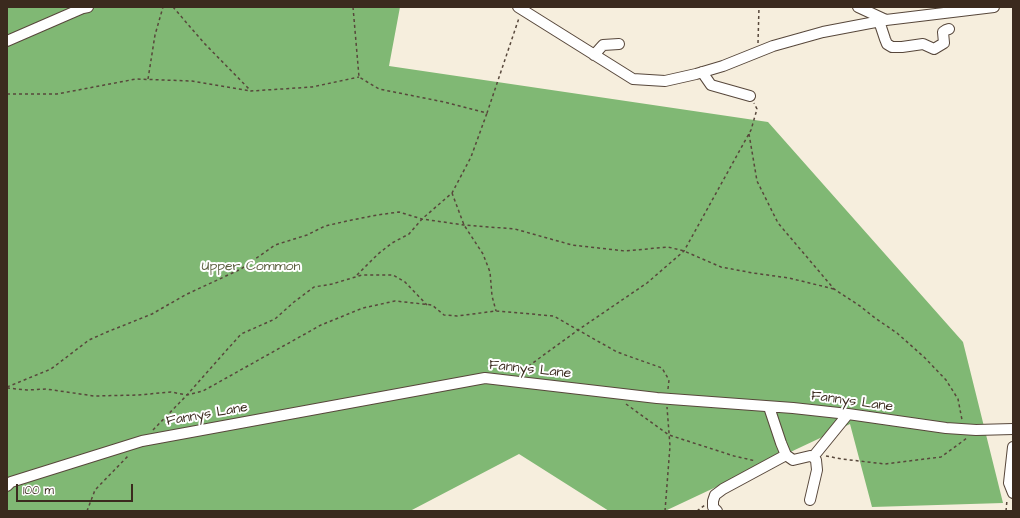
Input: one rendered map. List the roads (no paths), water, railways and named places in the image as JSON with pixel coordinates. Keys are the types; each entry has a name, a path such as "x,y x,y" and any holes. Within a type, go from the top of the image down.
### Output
{"street":[{"path":"7,40 88,7"},
{"path":"858,7 883,21"},
{"path":"520,8 633,79 664,81 702,72 773,46 823,32 883,21 994,7"},
{"path":"883,21 885,39 887,44 892,46 902,47 923,44 934,49 944,43 943,32 948,29"},
{"path":"594,55 603,45 619,44"},
{"path":"702,72 711,85 750,96"},
{"name":"Fannys Lane","path":"7,486 11,482 142,441 486,378 667,399 848,414 918,425 976,430 996,428 1013,429"},
{"path":"769,407 780,443 786,455 793,460 815,455 848,414"},
{"path":"1013,429 1013,446 1009,483 1013,493"},
{"path":"717,511 713,507 713,501 716,495 723,489 786,455"},
{"path":"810,500 817,464 815,455"}],"park label":[{"name":"Upper Common","path":"251,267"}]}
